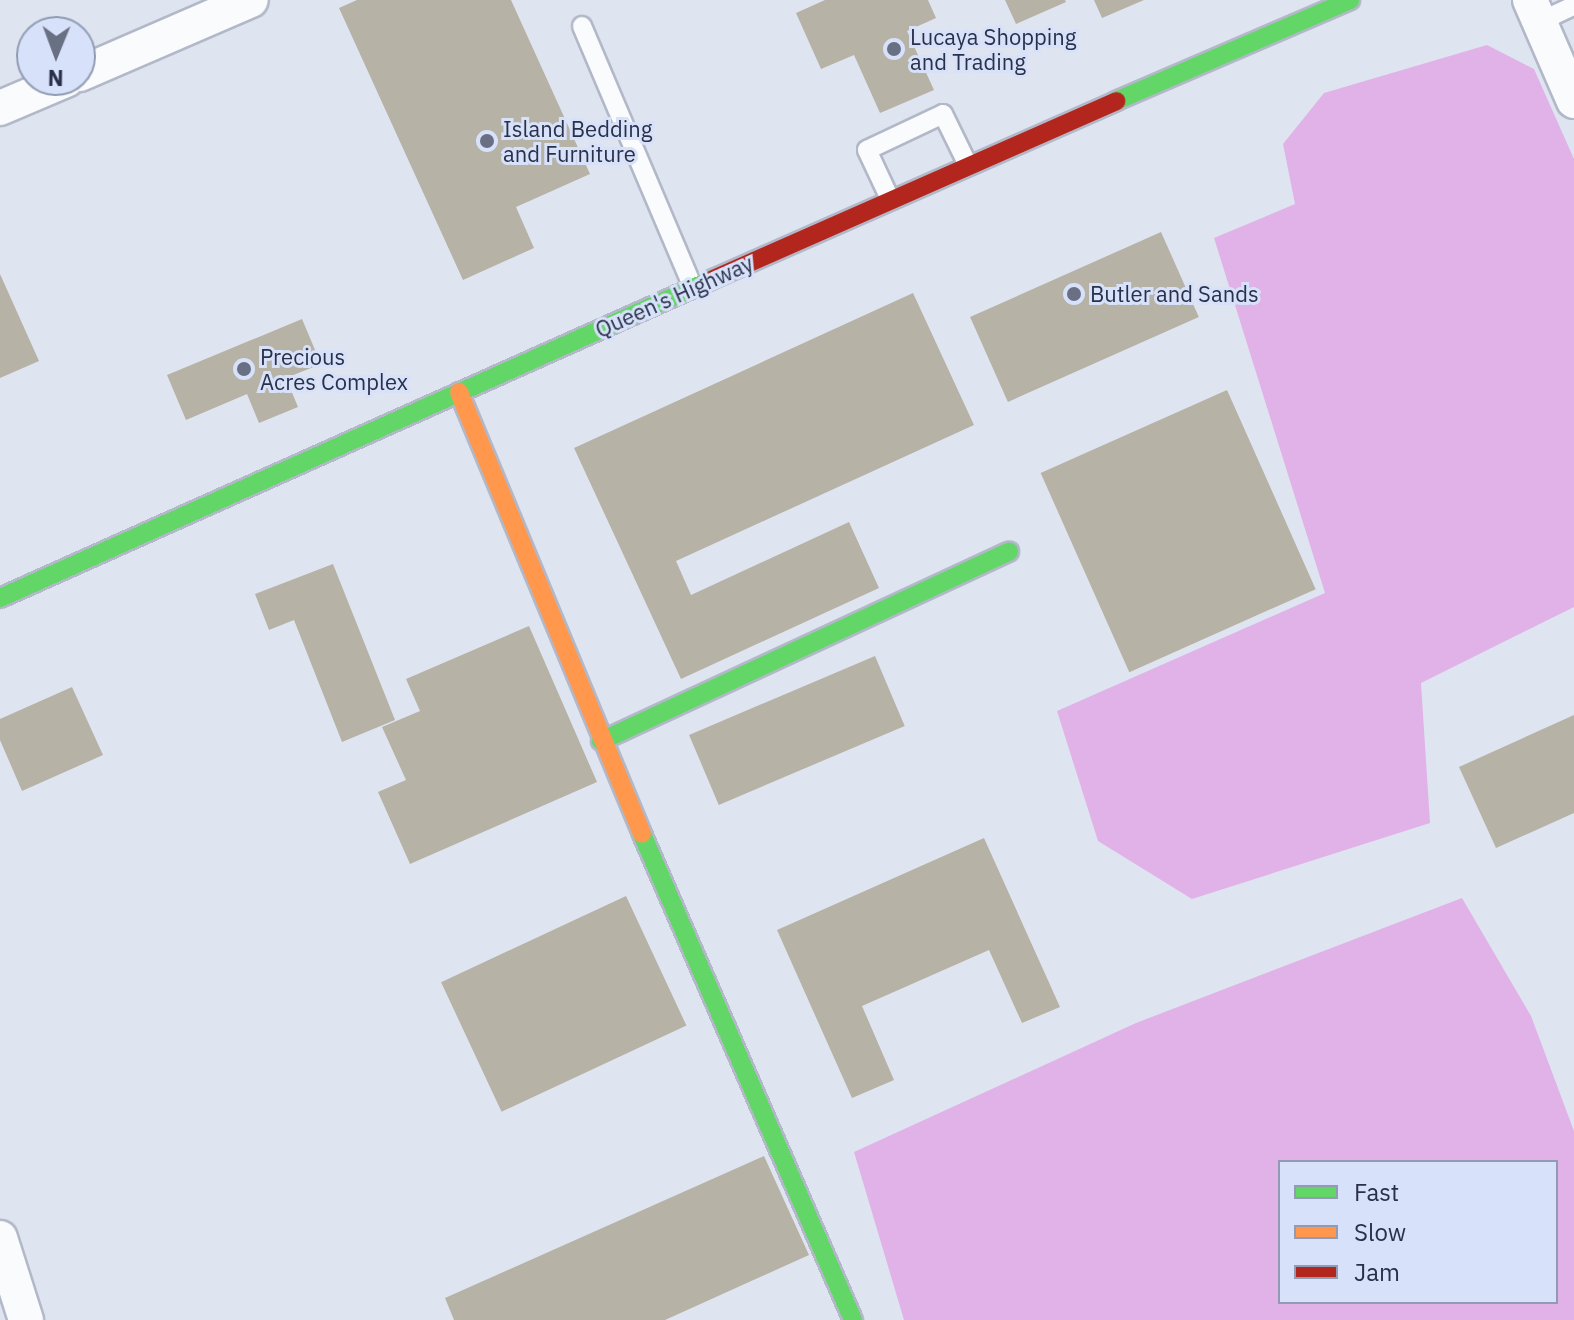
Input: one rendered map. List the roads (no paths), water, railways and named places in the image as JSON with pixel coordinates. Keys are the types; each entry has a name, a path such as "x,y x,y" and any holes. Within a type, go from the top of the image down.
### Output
{"main road":[{"name":"Queen's Highway","path":"0,598 890,199 1350,0"},
{"path":"459,392 601,741 853,1320"},
{"path":"601,741 1009,552"}],"street":[{"path":"96,67 251,0"},
{"path":"1534,11 1574,101"},
{"path":"0,108 28,96"},
{"path":"0,1238 26,1320"}],"lane":[{"path":"1534,11 1574,6"},
{"path":"582,26 693,287"},
{"path":"890,199 867,150 943,114 968,165"}],"place":[{"name":"Lucaya Shopping and Trading","path":"894,49"},
{"name":"Island Bedding and Furniture","path":"487,141"},
{"name":"Butler and Sands","path":"1074,294"},
{"name":"Precious Acres Complex","path":"244,369"}]}
